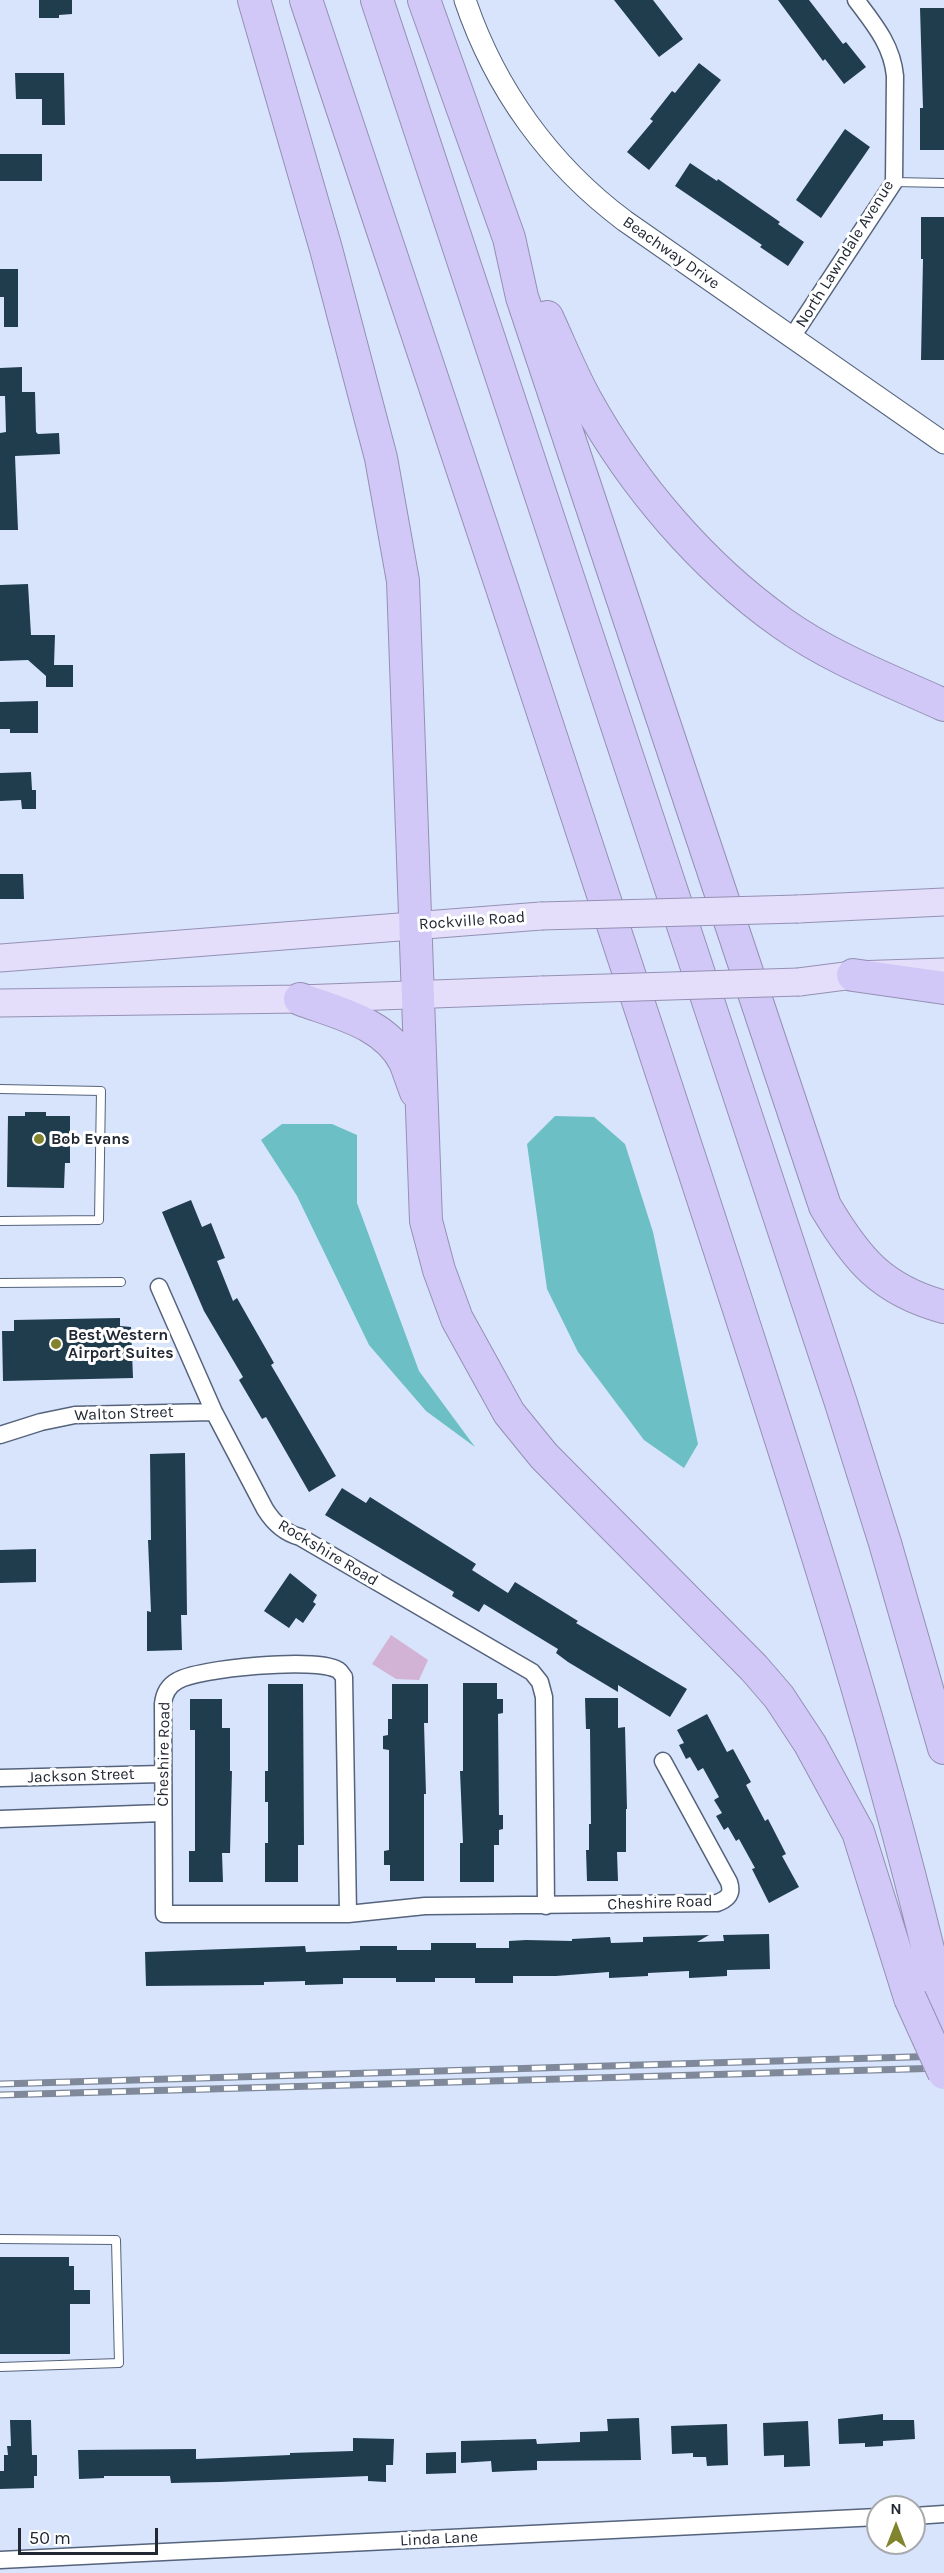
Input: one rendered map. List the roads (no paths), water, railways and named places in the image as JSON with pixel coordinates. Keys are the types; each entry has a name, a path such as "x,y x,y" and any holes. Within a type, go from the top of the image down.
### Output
{"highway":[{"path":"254,0 331,268 381,458 403,581 426,1221 439,1270 457,1319 482,1368 509,1413 544,1456 754,1668 779,1697 810,1744 858,1832 931,2002"},
{"path":"306,0 622,949 789,1462 856,1685 931,2002 944,2073"},
{"path":"377,0 838,1392 885,1542 944,1748"},
{"path":"424,0 508,238 522,297 825,1206 848,1245 883,1281 922,1301 944,1307"},
{"path":"508,238 585,398 607,435 654,500 693,545 739,588 782,623 841,659 944,705"},
{"path":"853,975 944,988"},
{"path":"300,999 365,1024 385,1037 404,1061 423,1110"}],"main road":[{"name":"Rockville Road","path":"0,958 541,916 798,909 944,902"},
{"path":"0,1003 300,999 799,982 853,975 944,972"}],"street":[{"name":"Beachway Drive","path":"465,0 483,46 511,100 536,135 576,180 625,221 944,443"},
{"name":"North Lawndale Avenue","path":"792,337 894,182 895,76 892,59 881,33 856,0"},
{"name":"Rockshire Road","path":"159,1287 214,1412 265,1509 282,1528 532,1672 542,1684 546,1906"},
{"name":"Walton Street","path":"0,1435 41,1422 75,1415 214,1412"},
{"name":"Cheshire Road","path":"348,1914 345,1683 338,1670 308,1665 248,1666 177,1680 167,1690 163,1701 164,1914 348,1914 425,1906 717,1903 728,1898 731,1891 729,1882 663,1761"},
{"name":"Jackson Street","path":"0,1778 162,1774"},
{"path":"0,1819 162,1813"},
{"path":"926,2515 944,2514"},
{"name":"Linda Lane","path":"0,2560 866,2518"}],"lane":[{"path":"894,182 944,183"},
{"path":"0,1089 101,1091 99,1220 0,1221"},
{"path":"0,1283 121,1282"},
{"path":"0,2239 116,2240 119,2363 0,2367"}],"railway":[{"path":"0,2084 944,2056"},
{"path":"0,2095 944,2068"}],"place":[{"name":"Bob Evans","path":"39,1139"},
{"name":"Best Western Airport Suites","path":"56,1344"}]}
